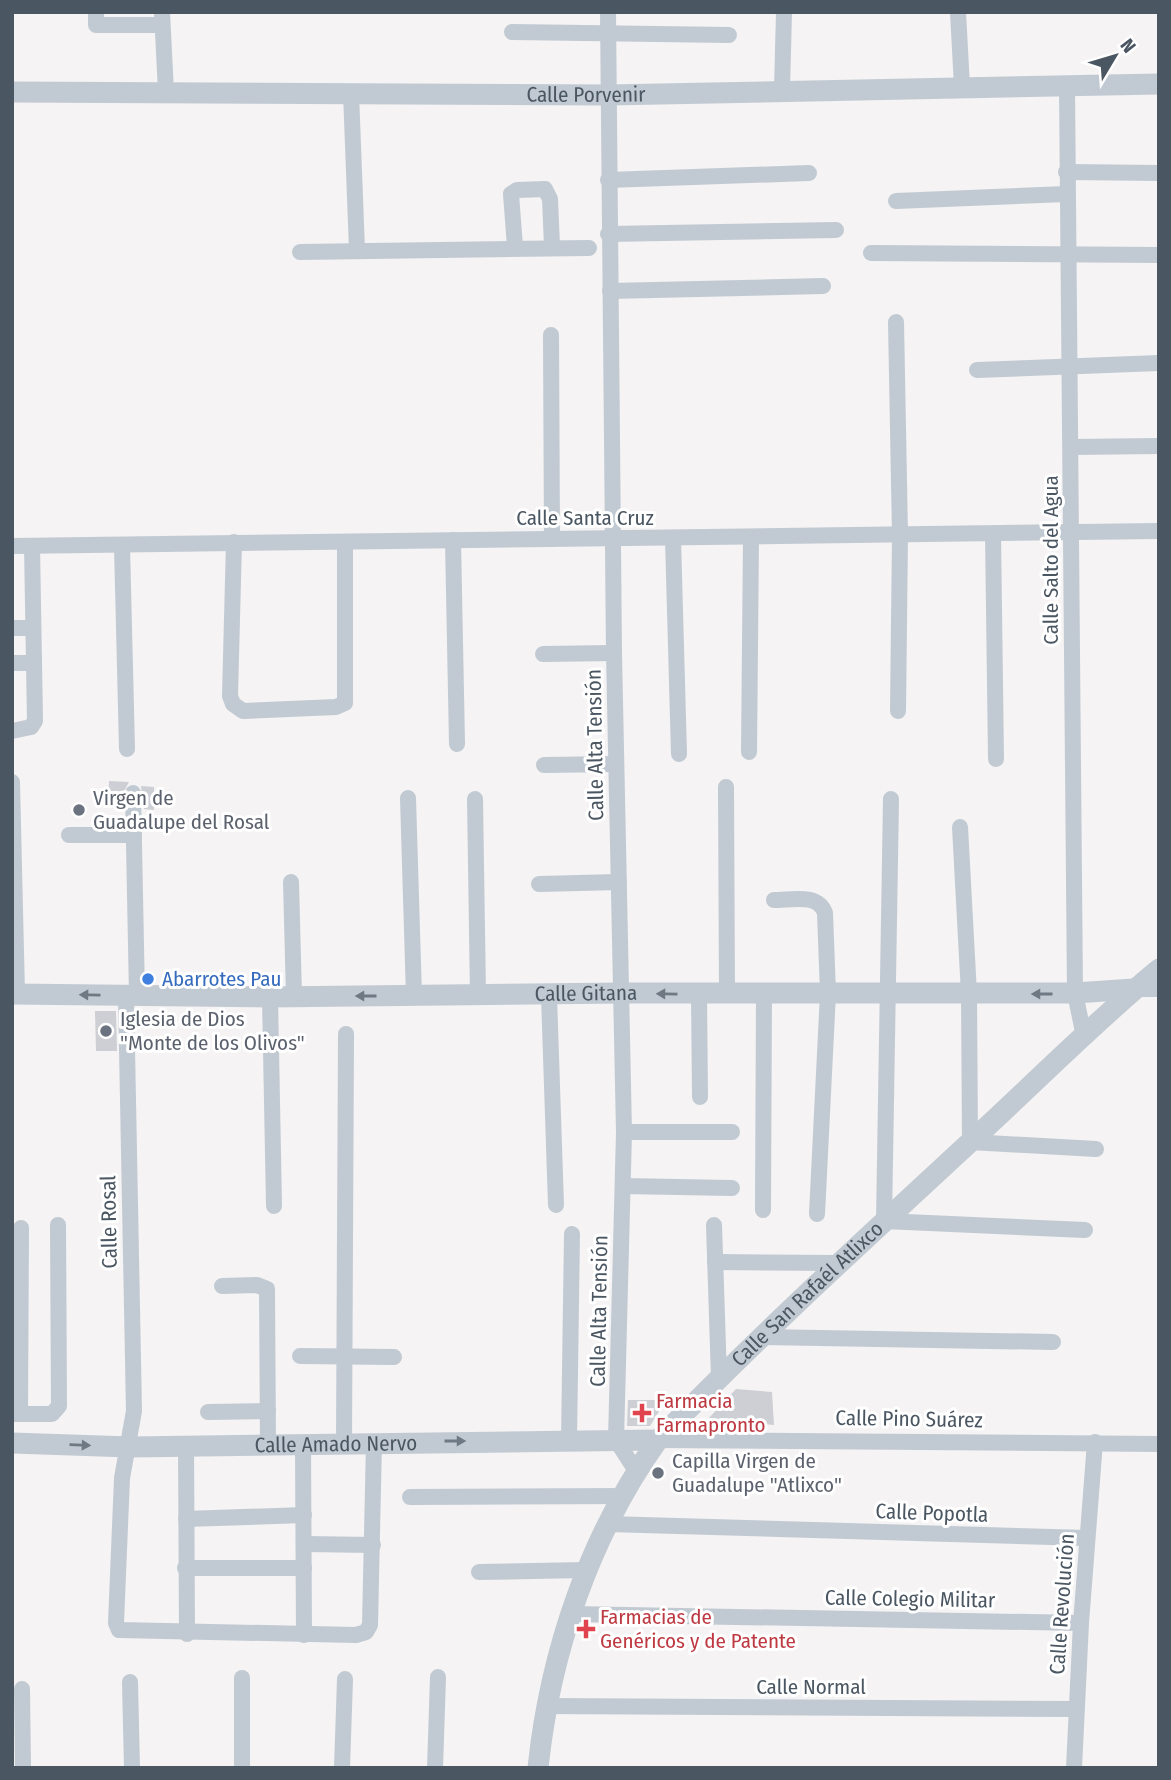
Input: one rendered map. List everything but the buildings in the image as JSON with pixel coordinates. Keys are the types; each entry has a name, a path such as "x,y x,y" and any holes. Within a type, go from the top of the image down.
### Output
{"street":[{"path":"96,12 96,25 162,18 166,92"},
{"name":"Calle Alta Tensión","path":"608,12 608,234 624,1132 616,1440"},
{"path":"782,90 784,12"},
{"path":"958,12 962,87"},
{"path":"512,32 729,35"},
{"name":"Calle Porvenir","path":"12,92 608,94 1159,84"},
{"name":"Calle Salto del Agua","path":"1067,86 1075,993 1083,1032"},
{"path":"351,93 357,250"},
{"path":"1066,172 1159,173"},
{"path":"608,180 809,173"},
{"path":"515,247 512,194 517,190 545,189 550,199 552,246"},
{"path":"896,201 1066,194"},
{"path":"608,234 836,230"},
{"path":"300,252 552,246 589,248"},
{"path":"871,253 1159,256"},
{"path":"610,291 823,286"},
{"path":"896,322 900,535 898,711"},
{"path":"551,335 552,539"},
{"path":"977,370 1159,363"},
{"path":"1072,447 1159,446"},
{"name":"Calle Santa Cruz","path":"12,546 1159,531"},
{"path":"993,534 996,759"},
{"path":"749,751 751,538"},
{"path":"673,539 679,754"},
{"path":"453,540 457,744"},
{"path":"234,542 230,696 233,704 243,710 336,707 345,703 345,542"},
{"path":"12,731 31,727 35,721 32,546"},
{"path":"122,546 127,749"},
{"path":"12,628 32,628"},
{"path":"543,654 614,653"},
{"path":"12,663 32,663"},
{"path":"544,765 616,764"},
{"path":"12,782 14,994"},
{"path":"726,787 727,993"},
{"name":"Calle Rosal","path":"133,793 134,1411 130,1447 122,1478 116,1623 120,1630 128,1632 187,1634"},
{"path":"408,798 414,996"},
{"path":"475,799 478,996"},
{"path":"891,799 890,994 884,1221 1085,1230"},
{"path":"960,827 969,994 970,1142 1096,1149"},
{"path":"69,835 134,835"},
{"path":"291,882 294,997"},
{"path":"539,884 619,882"},
{"path":"774,900 814,900 822,905 825,913 828,993 817,1214"},
{"name":"Calle San Rafaél Atlixco","path":"538,1768 546,1706 570,1614 585,1570 636,1471 658,1440 838,1263 970,1142 1083,1032 1159,969"},
{"name":"Calle Gitana","path":"14,994 270,998 622,993 1075,993 1159,989"},
{"path":"699,994 700,1097"},
{"path":"762,1210 764,994"},
{"path":"549,996 556,1205"},
{"path":"270,998 274,1206"},
{"path":"344,1442 346,1034"},
{"path":"624,1132 732,1132"},
{"path":"623,1185 732,1188"},
{"path":"714,1224 719,1378"},
{"path":"21,1228 16,1414 52,1414 59,1405 58,1225"},
{"path":"569,1440 572,1234"},
{"path":"715,1262 838,1263"},
{"path":"222,1286 257,1285 267,1289 268,1444"},
{"path":"763,1337 1053,1342"},
{"path":"300,1356 394,1357"},
{"path":"208,1412 268,1411"},
{"name":"Calle Pino Suárez","path":"658,1440 698,1438 1159,1444"},
{"path":"616,1440 636,1471"},
{"name":"Calle Amado Nervo","path":"12,1443 130,1447 344,1442 658,1440"},
{"path":"187,1446 187,1634 356,1635 366,1632 370,1625 374,1442"},
{"name":"Calle Revolución","path":"1074,1768 1081,1623 1095,1442"},
{"path":"303,1444 306,1544 304,1634"},
{"path":"410,1497 624,1496"},
{"path":"186,1519 304,1514"},
{"name":"Calle Popotla","path":"608,1524 1087,1538"},
{"path":"306,1544 373,1545"},
{"path":"185,1568 304,1568"},
{"path":"479,1572 585,1570"},
{"name":"Calle Colegio Militar","path":"570,1614 1081,1623"},
{"path":"435,1768 438,1677"},
{"path":"242,1678 242,1768"},
{"path":"342,1768 345,1679"},
{"path":"130,1682 132,1768"},
{"path":"22,1689 23,1768"},
{"name":"Calle Normal","path":"546,1706 1076,1709"}],"place":[{"name":"Virgen de Guadalupe del Rosal","path":"79,810"},
{"name":"Abarrotes Pau","path":"148,979"},
{"name":"Iglesia de Dios \"Monte de los Olivos\"","path":"106,1031"},
{"name":"Farmacia Farmapronto","path":"642,1413"},
{"name":"Capilla Virgen de Guadalupe \"Atlixco\"","path":"658,1473"},
{"name":"Farmacias de Genéricos y de Patente","path":"586,1629"}]}
